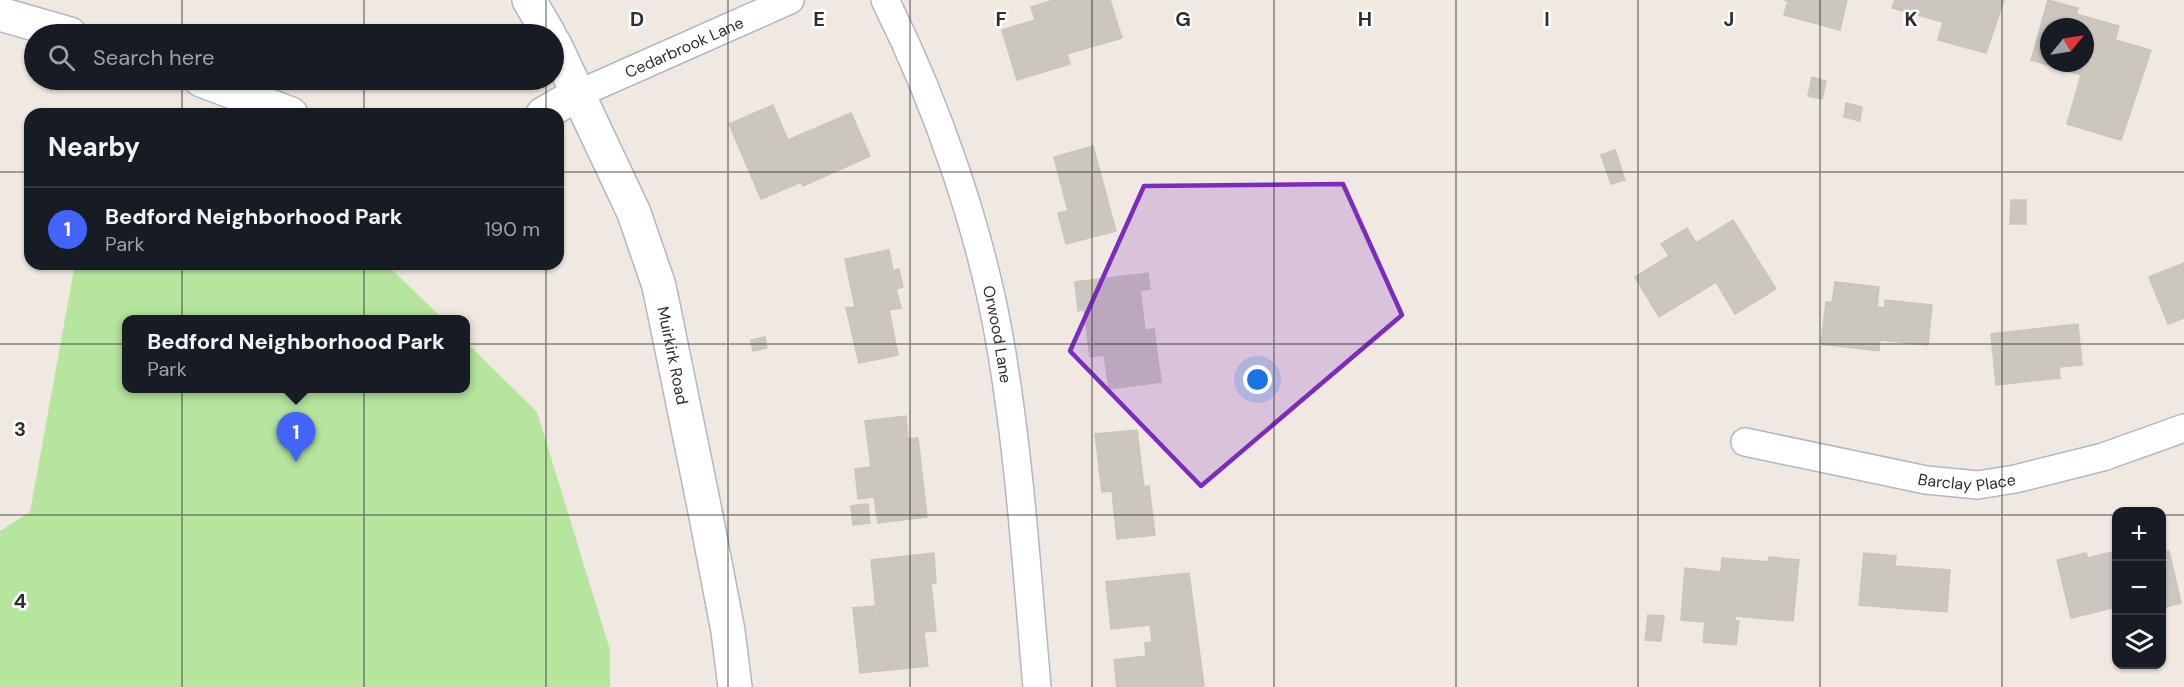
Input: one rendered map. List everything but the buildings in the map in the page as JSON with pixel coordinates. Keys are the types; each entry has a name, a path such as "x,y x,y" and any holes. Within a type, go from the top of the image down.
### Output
{"main road":[{"path":"530,0 543,24"},
{"path":"0,14 35,24"},
{"name":"Muirkirk Road","path":"564,64 634,213 659,286 674,346 728,631 735,687"},
{"path":"227,90 275,108"},
{"path":"554,108 578,94"}],"street":[{"name":"Cedarbrook Lane","path":"578,94 790,0"},
{"name":"Orwood Lane","path":"885,0 926,91 968,210 1001,347 1017,470 1037,687"},
{"name":"Barclay Place","path":"1746,442 1926,480 1978,485 2015,479 2103,457 2184,428"}],"highlighted area":[{"path":"1343,184 1402,315 1201,486 1070,351 1144,186"}],"green space":[{"path":"74,270 392,270 439,315 122,315 122,393 470,393 470,346 537,412 610,650 610,687 0,687 0,531 30,512"}],"place":[{"name":"Bedford Neighborhood Park","path":"296,462"}]}
